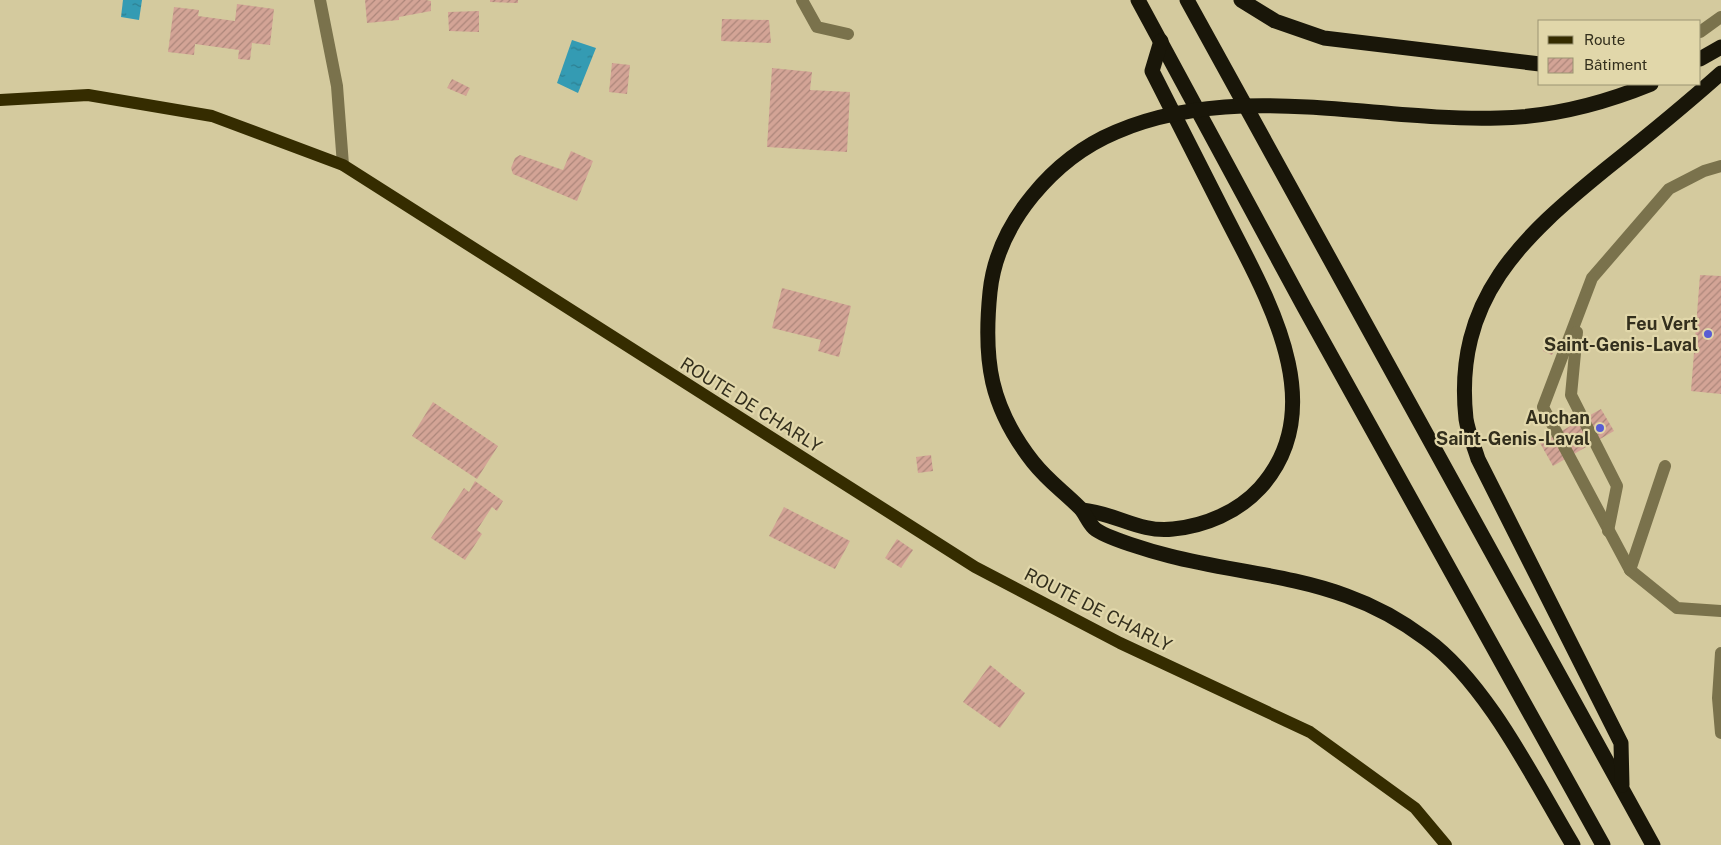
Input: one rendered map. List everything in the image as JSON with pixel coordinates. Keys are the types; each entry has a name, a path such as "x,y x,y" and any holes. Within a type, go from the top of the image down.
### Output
{"highway":[{"path":"1138,0 1304,307 1604,845"},
{"path":"1187,0 1653,845"},
{"path":"1241,0 1275,21 1324,38 1538,64"},
{"path":"1082,510 1103,512 1140,528 1172,530 1209,521 1230,512 1251,498 1270,478 1283,454 1293,424 1292,392 1286,348 1270,305 1152,71 1161,41"},
{"path":"1701,58 1721,47"},
{"path":"1622,789 1621,743 1478,459 1466,421 1464,378 1471,335 1487,294 1519,247 1556,210 1684,107 1721,73"},
{"path":"1573,845 1491,710 1451,660 1427,639 1386,613 1345,595 1140,548 1094,528 1082,510 1050,483 1018,442 1000,412 989,369 987,322 991,281 1004,243 1024,207 1052,174 1082,150 1117,131 1153,120 1192,112 1242,106 1308,107 1434,117 1501,118 1563,112 1617,98 1649,85"}],"main road":[{"name":"ROUTE DE CHARLY","path":"0,100 88,95 212,116 343,165 975,567 1120,643 1310,732 1415,808 1446,845"}],"street":[{"path":"320,0 337,86 343,165"},
{"path":"802,0 817,27 848,34"},
{"path":"1701,31 1721,18"},
{"path":"1721,166 1704,171 1669,189 1592,278 1543,407 1608,532 1630,570 1676,608 1721,611"},
{"path":"1578,316 1571,395 1617,486 1608,532"},
{"path":"1630,570 1665,466"},
{"path":"1721,653 1718,698 1721,733"}],"water":[{"path":"123,0 142,0 139,20 121,17"},
{"path":"572,40 596,48 578,93 557,83"}],"building":[{"path":"365,0 426,0 431,1 431,11 399,17 399,20 367,23"},
{"path":"490,0 518,0 518,3 490,2"},
{"path":"237,4 274,9 270,45 252,43 250,60 238,59 239,50 195,44 194,55 168,52 174,7 199,10 198,16 235,21"},
{"path":"479,11 479,32 449,31 448,12"},
{"path":"722,19 769,20 771,43 721,41"},
{"path":"612,63 630,65 627,94 609,92"},
{"path":"772,68 812,72 810,90 850,92 847,152 767,147"},
{"path":"452,79 470,88 466,96 447,88"},
{"path":"571,151 593,161 577,201 513,174 511,168 515,158 520,155 563,170"},
{"name":"Feu Vert Saint-Genis-Laval","path":"1700,275 1721,276 1721,394 1691,391"},
{"path":"782,288 851,306 839,357 818,351 821,340 772,328"},
{"path":"1550,336 1559,341 1552,355 1543,351"},
{"path":"433,402 498,446 477,479 412,436"},
{"path":"1601,409 1614,431 1553,466 1540,443"},
{"path":"931,455 933,471 918,473 916,457"},
{"path":"475,481 503,501 497,511 492,507 477,530 482,534 465,560 431,538 464,488 469,492"},
{"path":"784,507 850,541 835,569 769,536"},
{"path":"897,539 913,550 901,568 885,558"},
{"path":"990,665 1025,693 1000,728 963,702"}],"place":[{"name":"Feu Vert Saint-Genis-Laval","path":"1708,334"},
{"name":"Auchan Saint-Genis-Laval","path":"1600,428"}]}
